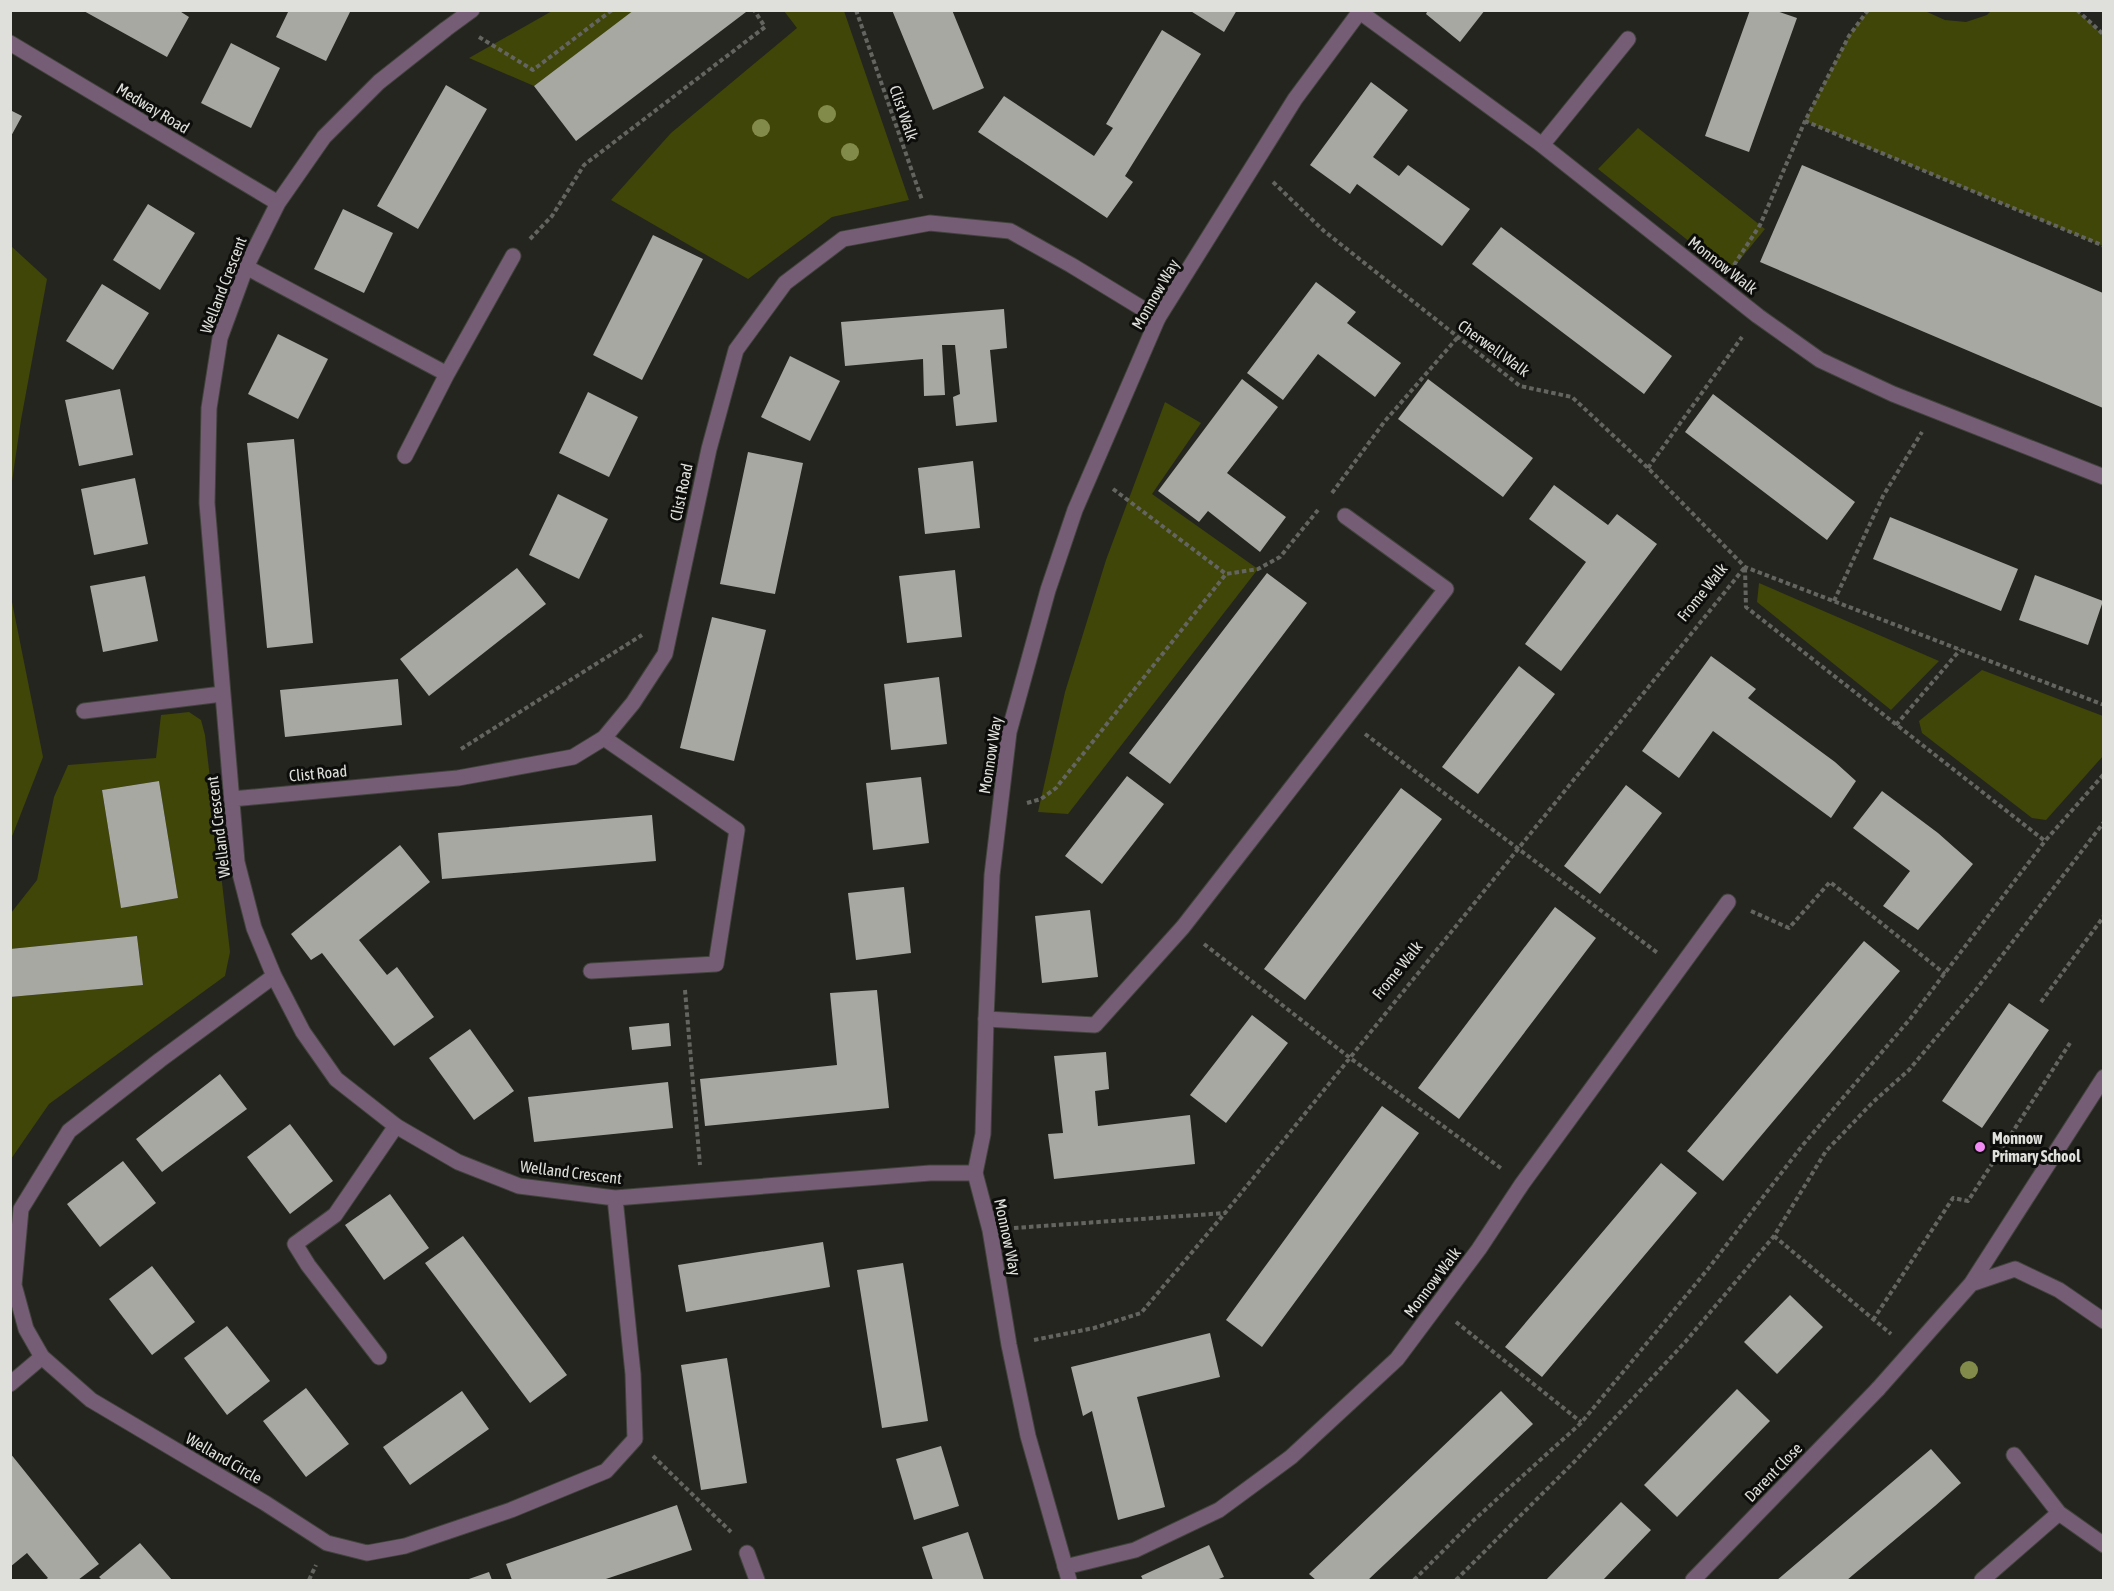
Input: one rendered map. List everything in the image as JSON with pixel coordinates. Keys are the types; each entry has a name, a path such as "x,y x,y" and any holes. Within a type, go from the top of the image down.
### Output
{"street":[{"name":"Welland Crescent","path":"472,10 379,82 324,137 278,203 246,267 220,338 209,408 207,503 222,693 237,862 254,928 274,976 303,1032 336,1079 396,1126 458,1162 519,1186 615,1198 930,1173 975,1173"},
{"name":"Monnow Walk","path":"1361,11 1542,145 1758,316 1820,360 1936,411 2103,477"},
{"name":"Monnow Way","path":"1067,1574 1028,1436 1009,1345 990,1230 975,1173 983,1134 993,875 1009,732 1045,601 1075,510 1158,318 1295,99 1361,11"},
{"path":"1542,145 1628,39"},
{"name":"Medway Road","path":"10,43 278,203"},
{"name":"Clist Road","path":"232,799 458,778 573,757 604,738 633,703 665,654 709,449 736,350 785,283 843,239 930,222 1010,231 1158,318"},
{"path":"405,456 447,374 513,256"},
{"path":"246,267 447,374"},
{"path":"986,1019 1095,1025 1183,927 1446,589 1346,516"},
{"path":"84,711 222,693"},
{"path":"591,971 716,964 737,830 604,738"},
{"name":"Monnow Walk","path":"1067,1574 1135,1550 1219,1510 1291,1457 1397,1359 1479,1249 1521,1184 1728,902"},
{"name":"Welland Circle","path":"274,976 160,1059 69,1131 21,1209 14,1285 26,1329 42,1357 91,1400 265,1503 327,1543 367,1553 416,1543 511,1510 606,1471 634,1439"},
{"name":"Darent Close","path":"1693,1581 1878,1389 1971,1284 2103,1077"},
{"path":"379,1357 308,1265 295,1244 334,1215 396,1126"},
{"path":"615,1198 633,1374 634,1439"},
{"path":"1971,1284 2014,1269 2059,1290 2103,1321"},
{"path":"10,1384 42,1357"},
{"path":"2014,1455 2059,1513 2103,1545"},
{"path":"1982,1581 2059,1513"},
{"path":"747,1553 757,1581"}],"path":[{"path":"456,22 533,70 612,10"},
{"path":"513,256 552,216 584,165 765,27 754,10"},
{"name":"Clist Walk","path":"856,10 930,222"},
{"path":"1719,285 1760,225 1805,121 1849,36 1869,10"},
{"path":"2077,10 2103,34"},
{"path":"1805,121 2103,246"},
{"name":"Cherwell Walk","path":"1256,164 1324,231 1520,386 1572,397 1648,468 1745,567"},
{"path":"1648,468 1758,316"},
{"path":"1327,499 1385,421 1458,337"},
{"path":"1834,601 1883,496 1936,411"},
{"path":"1092,473 1226,574"},
{"path":"1000,810 1041,799 1056,788 1226,574 1258,569 1280,557 1320,508"},
{"path":"2045,841 1746,607 1745,567 2103,705"},
{"name":"Frome Walk","path":"1009,1345 1094,1328 1141,1313 1225,1213 1745,567"},
{"path":"456,752 674,615"},
{"path":"1896,724 1960,650"},
{"path":"1345,719 1679,969"},
{"path":"1414,1581 1475,1518 1581,1423 1708,1269 1802,1146 1910,1019 2045,841 2103,774"},
{"path":"1456,1581 1575,1461 1686,1341 1774,1236 1826,1151 1873,1102 1909,1070 1975,991 2103,822"},
{"path":"1728,902 1789,928 1830,882 1945,974"},
{"path":"2041,1002 2103,916"},
{"path":"1183,927 1350,1058 1521,1184"},
{"path":"683,966 702,1191"},
{"path":"1874,1320 1953,1198 1968,1201 2070,1043"},
{"path":"990,1230 1225,1213"},
{"path":"1774,1236 1911,1352"},
{"path":"1436,1306 1581,1423"},
{"path":"634,1439 726,1524 747,1553"}],"green space":[{"path":"552,11 634,11 534,86 469,58"},
{"path":"784,11 844,11 909,200 832,217 748,279 611,200 671,133 797,28"},
{"path":"1868,11 1925,11 1945,20 1966,22 1987,15 1991,11 2077,11 2103,35 2103,246 1805,121 1849,36"},
{"path":"1638,128 1765,229 1729,273 1598,169"},
{"path":"11,246 47,279 11,488"},
{"path":"1165,402 1201,423 1152,494 1258,569 1068,814 1038,812 1065,692 1106,560"},
{"path":"1759,583 1939,661 1891,710 1757,602"},
{"path":"10,592 43,757 11,839 10,839"},
{"path":"1982,670 2103,716 2103,756 2046,820 2032,818 1922,733 1919,721"},
{"path":"189,712 201,720 205,735 230,952 225,976 49,1104 11,1159 11,997 143,984 137,936 11,949 11,913 37,880 54,797 68,765 156,758 161,715","holes":["159,781 178,898 121,907 102,790"]}],"building":[{"path":"82,10 178,10 189,17 167,57"},
{"path":"289,10 351,10 326,61 276,37"},
{"path":"634,10 744,10 746,12 576,141 534,86"},
{"path":"892,10 952,10 984,88 933,110"},
{"path":"1189,10 1237,10 1224,32"},
{"path":"1428,10 1485,10 1460,42 1426,14"},
{"path":"1750,10 1774,10 1797,18 1749,152 1705,136"},
{"path":"1162,30 1201,54 1125,176 1133,182 1107,218 978,132 1004,96 1094,156 1113,128 1106,124"},
{"path":"231,43 280,68 251,128 201,103"},
{"path":"1371,82 1408,110 1373,157 1399,176 1408,165 1470,209 1442,246 1357,184 1350,194 1310,165"},
{"path":"446,85 487,109 418,229 377,206"},
{"path":"10,110 22,116 10,138"},
{"path":"1802,165 2103,293 2103,408 1760,262"},
{"path":"148,204 195,233 160,290 113,260"},
{"path":"343,209 393,233 364,293 314,269"},
{"path":"1501,227 1672,356 1644,394 1472,264"},
{"path":"653,235 703,259 642,380 593,355"},
{"path":"1316,282 1356,312 1347,323 1401,363 1375,397 1318,354 1283,400 1247,373"},
{"path":"102,284 149,313 113,370 66,341"},
{"path":"1004,309 1007,348 990,350 997,422 956,426 953,397 960,394 955,345 942,345 945,395 924,396 923,359 845,366 841,322"},
{"path":"278,334 328,359 298,419 248,394"},
{"path":"790,356 840,381 810,441 761,417"},
{"path":"1242,379 1278,407 1227,473 1286,517 1260,552 1208,511 1199,522 1158,491"},
{"path":"1428,379 1533,458 1503,497 1398,419"},
{"path":"120,389 133,455 79,466 65,400"},
{"path":"588,392 638,417 609,477 559,453"},
{"path":"1713,394 1855,502 1827,540 1685,432"},
{"path":"294,439 313,643 267,648 247,443"},
{"path":"748,452 803,463 775,594 720,584"},
{"path":"973,461 980,528 925,534 918,468"},
{"path":"135,478 148,544 94,555 81,489"},
{"path":"1554,485 1608,525 1617,514 1657,544 1561,671 1525,644 1586,562 1529,519"},
{"path":"558,494 608,519 579,579 529,555"},
{"path":"1890,517 2018,569 2001,611 1873,559"},
{"path":"517,568 546,604 429,696 400,659"},
{"path":"955,570 962,637 907,643 899,576"},
{"path":"1267,573 1307,603 1170,784 1129,753"},
{"path":"2035,575 2103,601 2088,645 2019,620"},
{"path":"145,576 158,641 103,652 90,586"},
{"path":"712,617 766,630 734,761 680,748"},
{"path":"1711,656 1756,689 1748,698 1835,762 1856,781 1831,818 1713,731 1679,778 1642,751"},
{"path":"1519,666 1555,694 1478,794 1442,767"},
{"path":"939,677 947,744 891,750 884,684"},
{"path":"398,679 402,725 285,737 280,690"},
{"path":"1127,776 1164,804 1102,884 1065,856"},
{"path":"921,777 929,843 873,850 866,783"},
{"path":"159,781 178,898 121,908 102,790"},
{"path":"1626,785 1662,813 1600,894 1564,866"},
{"path":"1401,788 1442,819 1305,1000 1264,969"},
{"path":"1882,791 1938,833 1973,864 1918,930 1883,906 1910,871 1853,828"},
{"path":"652,815 656,861 442,879 438,833"},
{"path":"400,845 430,882 359,940 387,975 397,967 434,1017 394,1046 322,953 311,960 291,934"},
{"path":"904,887 911,953 856,960 848,893"},
{"path":"1555,907 1596,938 1459,1119 1418,1088"},
{"path":"1090,910 1098,977 1042,983 1035,916"},
{"path":"137,936 143,985 10,997 10,949"},
{"path":"1864,941 1900,971 1723,1181 1687,1151"},
{"path":"877,990 889,1108 705,1126 700,1079 837,1065 830,993"},
{"path":"2009,1003 2049,1030 1982,1128 1942,1101"},
{"path":"1252,1015 1288,1043 1226,1123 1190,1095"},
{"path":"669,1023 671,1046 632,1050 629,1027"},
{"path":"470,1029 514,1091 474,1120 429,1058"},
{"path":"1106,1052 1109,1089 1095,1091 1098,1126 1190,1115 1195,1164 1054,1179 1048,1134 1063,1133 1054,1056"},
{"path":"220,1074 247,1109 162,1172 136,1139"},
{"path":"668,1082 673,1128 534,1142 528,1097"},
{"path":"1382,1106 1419,1133 1262,1347 1226,1320"},
{"path":"290,1124 333,1181 290,1214 247,1157"},
{"path":"123,1161 156,1203 100,1247 67,1204"},
{"path":"1661,1163 1697,1193 1542,1377 1505,1347"},
{"path":"390,1194 429,1248 384,1280 345,1225"},
{"path":"463,1236 567,1375 530,1403 425,1263"},
{"path":"823,1242 830,1287 686,1312 678,1265"},
{"path":"903,1263 928,1421 882,1428 857,1270"},
{"path":"152,1266 195,1322 152,1355 109,1299"},
{"path":"1790,1295 1823,1327 1777,1374 1744,1342"},
{"path":"227,1326 270,1381 227,1415 184,1358"},
{"path":"1210,1333 1220,1377 1137,1397 1165,1507 1118,1520 1092,1411 1083,1416 1071,1367"},
{"path":"727,1358 747,1483 701,1490 681,1365"},
{"path":"306,1388 349,1444 306,1477 263,1421"},
{"path":"1737,1389 1770,1421 1677,1517 1644,1485"},
{"path":"462,1391 489,1429 410,1485 383,1447"},
{"path":"1501,1391 1533,1424 1368,1580 1316,1580 1309,1574"},
{"path":"941,1446 959,1506 914,1520 896,1459"},
{"path":"1931,1449 1961,1483 1935,1506 1847,1580 1777,1580"},
{"path":"10,1453 99,1564 78,1580 45,1580 48,1578 27,1553 10,1567"},
{"path":"1621,1502 1651,1530 1603,1580 1546,1580"},
{"path":"677,1505 692,1550 603,1580 512,1580 506,1564"},
{"path":"968,1532 984,1580 933,1580 922,1547"},
{"path":"140,1543 172,1580 102,1580 99,1577"},
{"path":"1209,1545 1224,1577 1216,1580 1143,1580 1141,1576"},
{"path":"489,1572 492,1580 466,1580"}],"place":[{"name":"Monnow Primary School","path":"1980,1147"}]}
